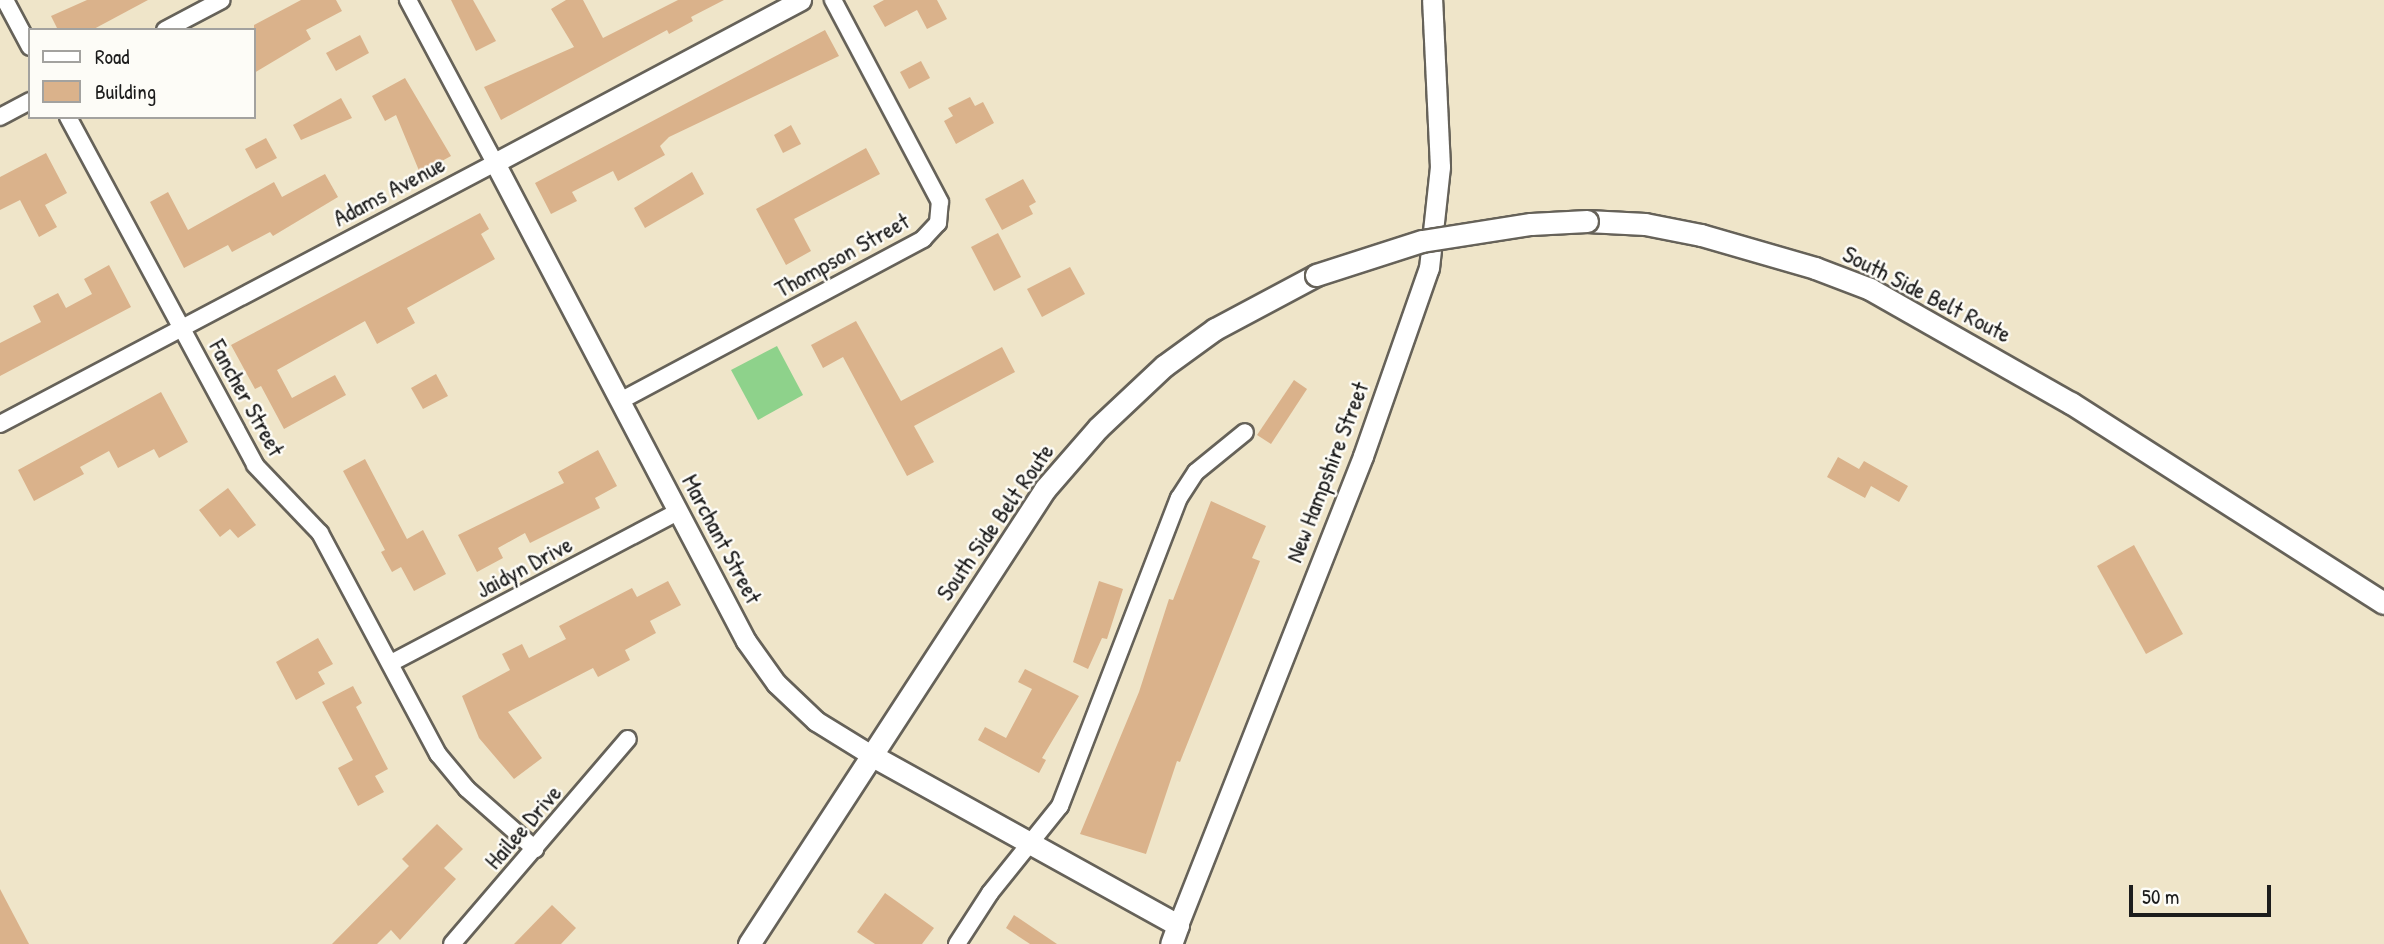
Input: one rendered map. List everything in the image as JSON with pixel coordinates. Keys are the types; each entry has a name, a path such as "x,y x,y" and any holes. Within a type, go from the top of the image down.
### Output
{"main road":[{"name":"South Side Belt Route","path":"749,944 1004,547 1045,489 1098,428 1164,366 1215,329 1316,275 1422,241 1531,223 1587,221 1645,224 1702,235 1815,268 1870,289 2071,403 2384,603"},
{"name":"Marchant Street","path":"871,755 1029,844 1174,934"}],"street":[{"path":"5,0 28,43"},
{"path":"169,28 222,0"},
{"name":"Marchant Street","path":"408,0 746,642 776,683 816,722 871,755"},
{"name":"Adams Avenue","path":"0,424 801,0"},
{"name":"Thompson Street","path":"620,401 923,239 938,223 940,202 833,0"},
{"name":"New Hampshire Street","path":"1174,934 1363,456 1429,268 1440,177 1432,0"},
{"path":"0,117 28,102"},
{"name":"Fancher Street","path":"69,119 255,465 320,533 438,754 467,789 535,849"},
{"path":"957,944 1029,844 1060,806 1179,498 1196,472 1245,432"},
{"name":"Jaidyn Drive","path":"391,663 678,512"},
{"name":"Hailee Drive","path":"452,944 628,739"}],"green space":[{"path":"777,346 803,395 758,420 731,370"}],"building":[{"path":"87,0 148,0 96,28 57,28 51,16"},
{"path":"301,0 336,0 342,11 306,30 311,39 256,72 254,25"},
{"path":"451,0 473,0 496,41 476,51"},
{"path":"566,0 583,0 603,38 678,0 724,0 691,17 693,21 669,34 667,30 501,120 484,87 574,47 551,9"},
{"path":"884,0 937,0 947,19 927,29 917,10 885,27 873,6"},
{"path":"825,30 839,56 669,137 660,146 665,155 618,181 613,171 572,192 577,201 551,214 535,183"},
{"path":"360,35 369,53 336,71 326,53"},
{"path":"921,61 930,78 909,89 900,72"},
{"path":"405,78 451,156 420,173 396,115 385,121 372,96"},
{"path":"970,97 975,106 983,102 994,123 956,144 944,121 953,116 948,108"},
{"path":"341,98 352,118 301,140 293,125"},
{"path":"791,125 801,144 783,153 774,135"},
{"path":"266,138 277,158 256,169 245,149"},
{"path":"866,148 880,174 794,219 811,251 786,265 756,209"},
{"path":"46,153 67,193 45,205 57,227 39,237 20,200 0,210 0,177"},
{"path":"692,172 704,194 645,228 634,208"},
{"path":"325,174 338,197 273,236 270,232 232,252 228,245 184,268 150,202 168,192 188,230 274,182 282,197"},
{"path":"1023,179 1036,202 1029,206 1033,214 1002,230 985,199"},
{"path":"480,213 489,229 481,234 495,259 407,308 415,323 377,344 365,321 277,370 292,398 335,375 346,395 284,429 261,386 255,389 231,345"},
{"path":"998,233 1021,277 994,291 971,247"},
{"path":"109,265 131,307 0,376 0,343 41,322 33,306 58,293 66,308 92,294 84,279"},
{"path":"1070,267 1085,294 1042,317 1027,289"},
{"path":"856,321 901,401 1002,347 1015,372 914,426 934,462 907,476 843,357 823,368 811,345"},
{"path":"436,374 448,396 423,409 411,388"},
{"path":"1294,380 1307,389 1271,444 1257,435"},
{"path":"161,392 188,442 159,458 154,449 118,468 109,451 80,467 84,474 34,501 18,470"},
{"path":"598,450 617,486 595,498 600,508 530,543 525,533 498,548 503,558 477,572 458,535 564,483 558,472"},
{"path":"1838,457 1859,469 1864,461 1908,486 1899,502 1871,486 1865,498 1827,477"},
{"path":"365,459 407,539 423,530 446,574 414,591 401,567 392,572 381,552 385,550 343,471"},
{"path":"228,488 256,525 238,538 230,529 220,537 199,510"},
{"path":"1211,501 1266,526 1252,558 1260,561 1180,762 1177,761 1146,854 1080,834 1139,692 1169,599 1173,600"},
{"path":"2134,545 2183,634 2146,654 2097,566"},
{"path":"668,581 681,605 650,621 656,633 625,650 630,660 598,677 593,668 508,712 542,758 514,779 479,738 462,696 510,670 502,654 522,644 529,658 566,639 559,626 632,588 637,597"},
{"path":"1099,581 1123,589 1107,639 1102,638 1088,669 1073,662"},
{"path":"318,638 333,664 318,672 325,684 296,700 276,662"},
{"path":"1025,669 1079,696 1042,758 1046,760 1039,773 978,740 985,727 1006,738 1032,689 1018,682"},
{"path":"353,686 362,703 356,707 388,769 375,776 384,792 358,806 338,768 353,760 322,702"},
{"path":"437,824 463,849 444,868 456,879 400,940 391,930 377,944 332,944 409,866 402,859"},
{"path":"0,889 29,944 0,944"},
{"path":"885,893 934,928 922,944 875,944 857,932"},
{"path":"552,905 576,928 561,944 514,944"},
{"path":"1014,915 1057,944 1030,944 1006,928"}]}
